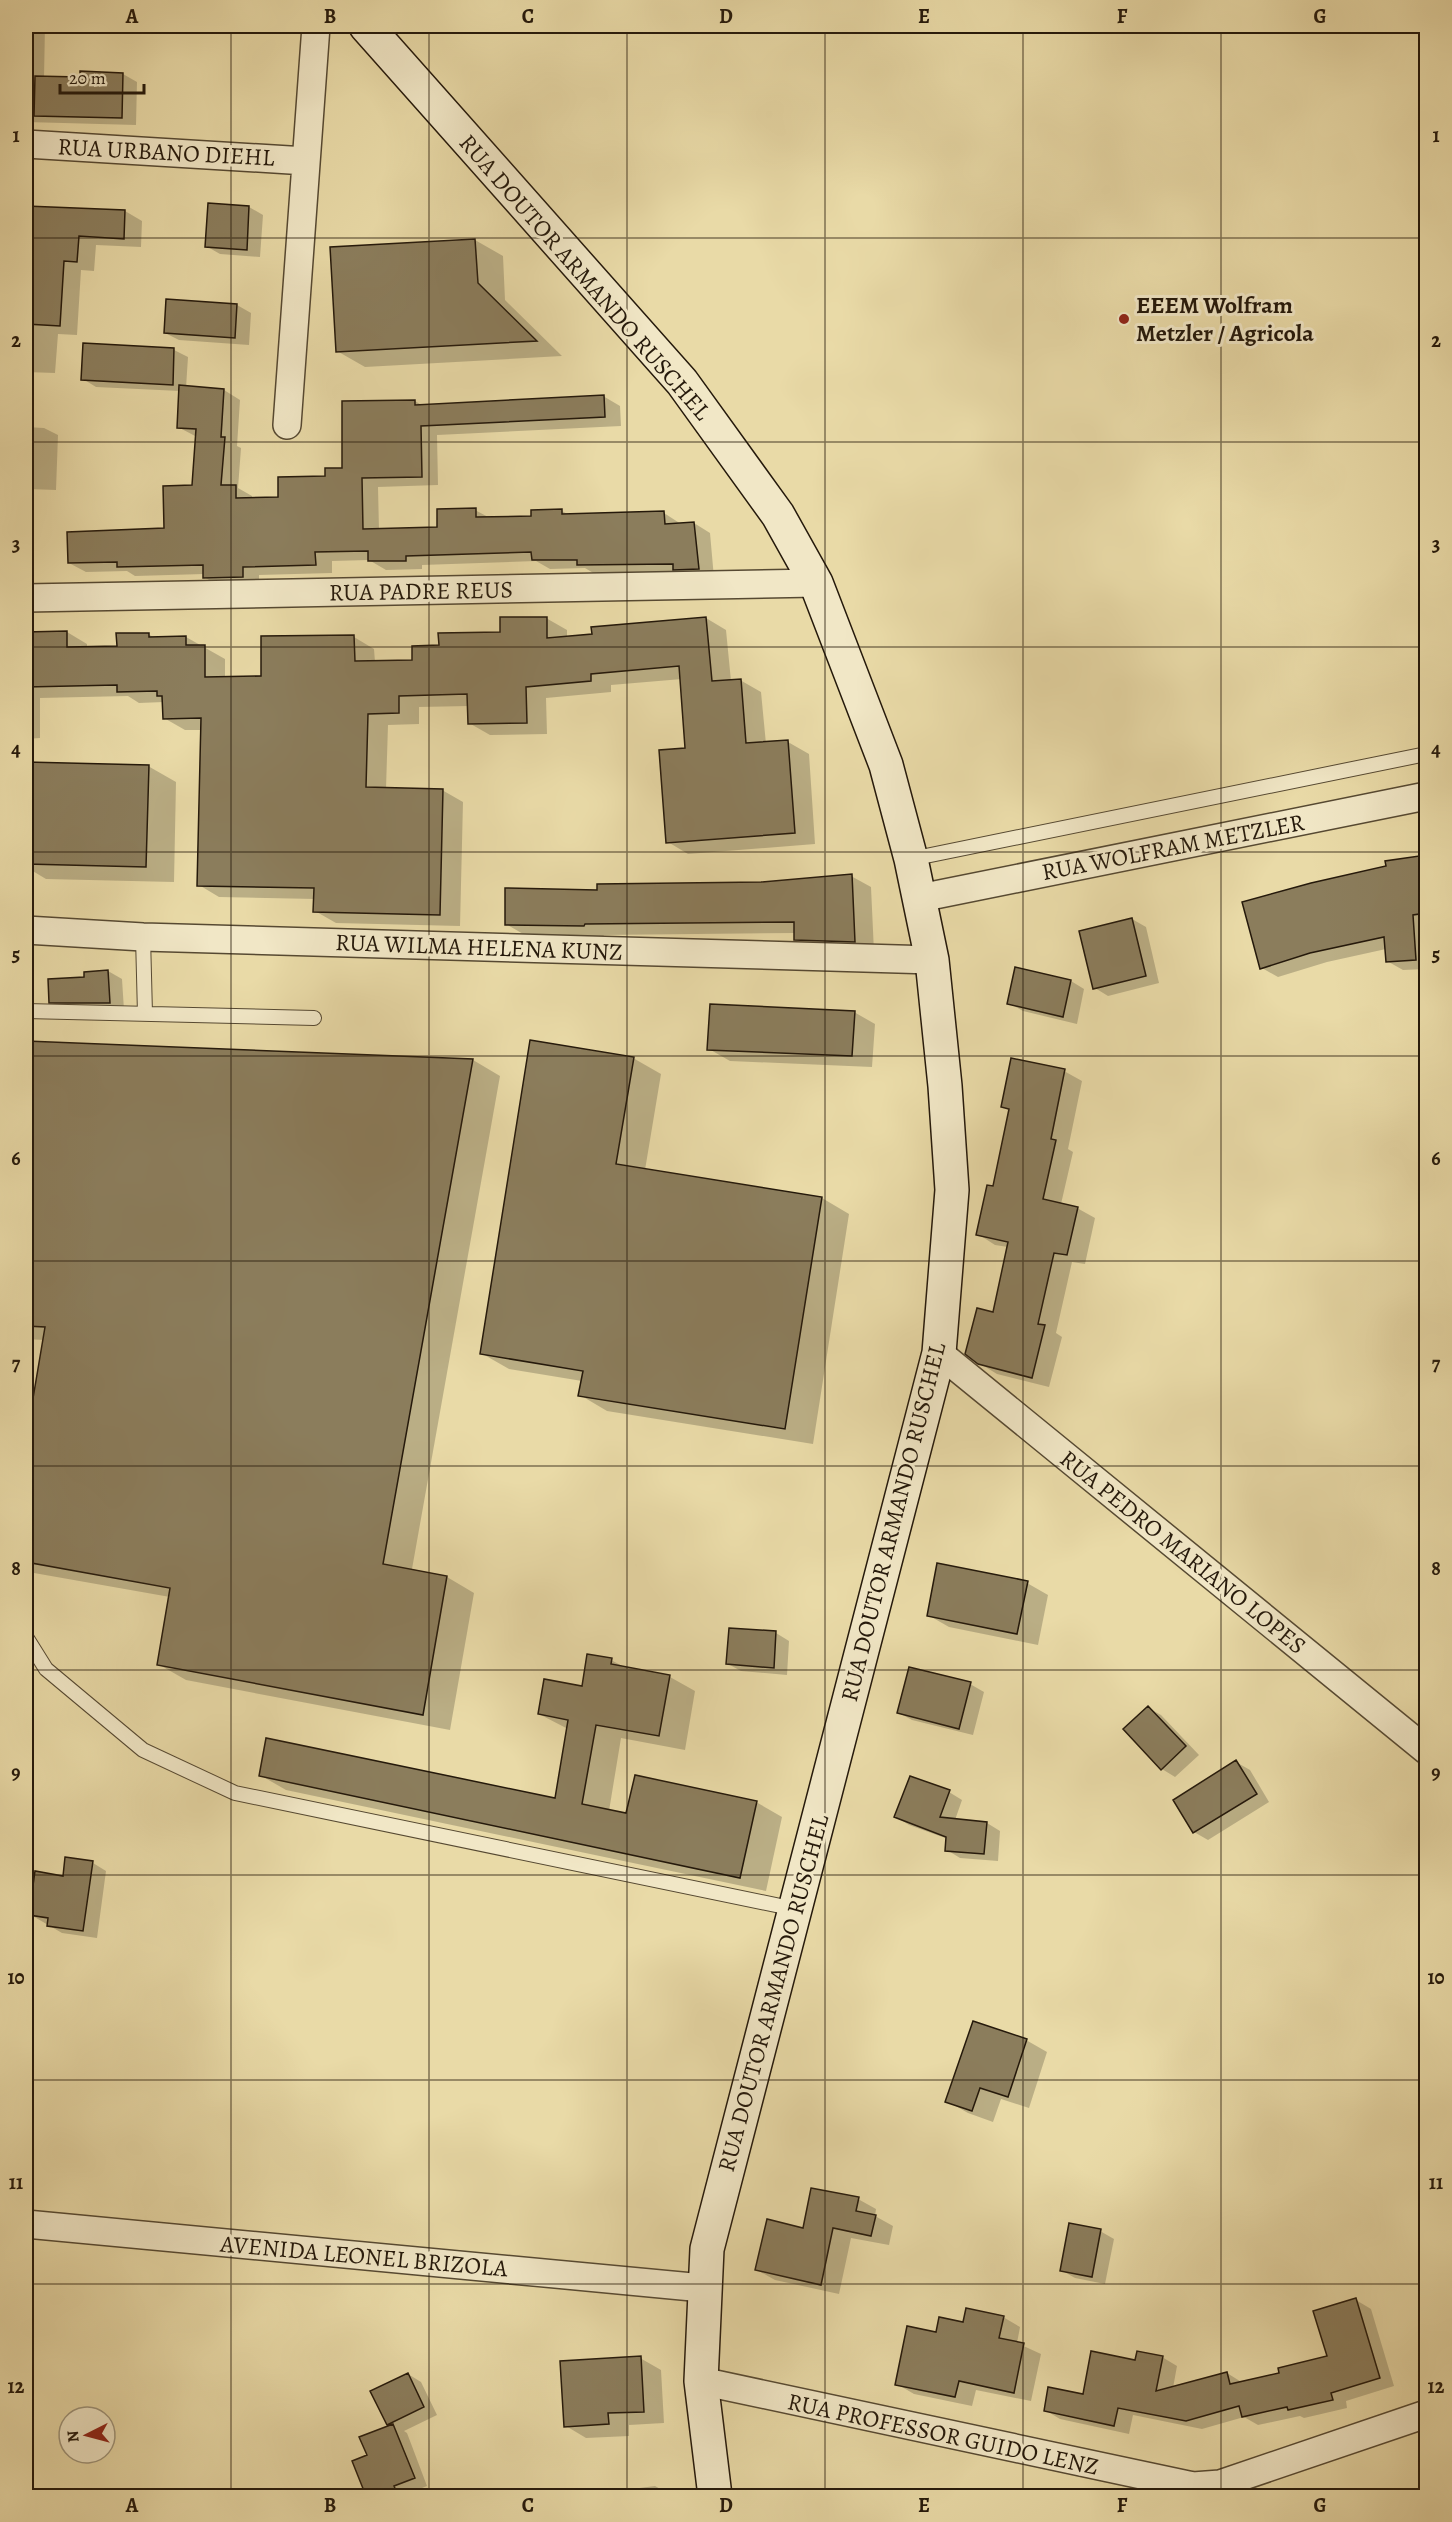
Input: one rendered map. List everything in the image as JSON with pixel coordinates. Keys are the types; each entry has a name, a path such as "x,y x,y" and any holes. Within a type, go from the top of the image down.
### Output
{"main road":[{"name":"RUA DOUTOR ARMANDO RUSCHEL","path":"366,26 682,382 778,515 816,583 886,765 911,859 932,960 945,1086 952,1190 939,1353 707,2249 703,2288 700,2381 715,2496"}],"street":[{"path":"288,425 316,26"},
{"name":"RUA URBANO DIEHL","path":"26,144 306,161"},
{"name":"RUA PADRE REUS","path":"26,598 816,583"},
{"name":"RUA WOLFRAM METZLER","path":"920,898 1426,796"},
{"name":"RUA WILMA HELENA KUNZ","path":"26,930 143,937 932,960"},
{"name":"RUA PEDRO MARIANO LOPES","path":"939,1353 1426,1750"},
{"name":"AVENIDA LEONEL BRIZOLA","path":"26,2224 703,2288"},
{"name":"RUA PROFESSOR GUIDO LENZ","path":"700,2381 1193,2486 1220,2484 1426,2414"}],"lane":[{"path":"911,859 1426,754"},
{"path":"143,937 145,1014"},
{"path":"26,1011 314,1018"},
{"path":"26,1637 46,1669 143,1750 235,1793 795,1909"}],"building":[{"path":"80,71 123,73 122,118 34,116 35,76 80,77"},
{"path":"208,203 249,206 247,250 205,247"},
{"path":"26,206 125,210 124,239 79,236 77,262 64,261 60,326 26,324"},
{"path":"475,239 478,283 537,341 336,352 330,247"},
{"path":"166,299 237,304 235,338 164,333"},
{"path":"83,343 174,348 173,385 81,380"},
{"path":"179,385 224,389 221,437 225,437 221,485 236,485 236,498 278,497 278,477 325,476 325,468 342,468 342,401 415,400 415,405 604,395 605,417 421,426 422,477 362,478 363,529 437,527 437,509 476,508 476,517 531,516 531,510 562,509 562,514 664,511 665,524 694,522 699,569 673,570 673,564 577,565 577,560 532,560 531,552 406,556 406,561 368,561 368,551 315,552 316,565 243,567 243,577 203,578 203,565 117,567 117,562 68,563 67,532 164,528 163,486 192,485 196,429 177,428"},
{"path":"500,617 547,617 547,638 592,634 591,627 706,617 712,681 741,679 746,743 788,740 795,833 666,843 659,750 685,748 679,666 591,674 591,681 526,687 527,723 468,724 467,694 399,696 399,713 368,714 366,787 443,789 440,915 313,912 314,888 197,886 201,718 163,719 162,696 157,696 157,691 117,692 117,685 26,687 26,632 67,631 67,647 117,646 116,633 149,633 149,637 186,636 186,645 205,645 205,677 261,676 261,636 354,635 355,661 412,660 412,646 439,645 438,633 500,632"},
{"path":"26,762 149,765 146,867 26,864"},
{"path":"1426,855 1426,913 1413,915 1416,960 1386,962 1384,937 1310,953 1260,969 1242,902 1386,866 1385,861"},
{"path":"852,874 855,942 794,940 794,922 585,924 584,926 505,925 505,888 597,890 597,884 761,882"},
{"path":"1132,918 1146,976 1093,989 1079,931"},
{"path":"1015,967 1071,980 1063,1017 1007,1004"},
{"path":"108,970 110,1003 49,1003 48,979 84,977 84,972"},
{"path":"710,1004 855,1011 852,1056 707,1050"},
{"path":"530,1040 634,1057 616,1164 822,1197 785,1429 578,1396 583,1371 480,1354"},
{"path":"26,1041 473,1059 383,1564 447,1576 423,1715 157,1665 170,1588 26,1562 26,1440 45,1327 26,1326"},
{"path":"1011,1058 1065,1069 1051,1139 1056,1140 1043,1199 1078,1207 1067,1255 1054,1253 1038,1324 1045,1325 1032,1378 978,1364 965,1354 977,1308 993,1312 1008,1242 976,1235 987,1185 993,1186 1009,1109 1001,1107"},
{"path":"937,1563 1028,1581 1017,1634 927,1616"},
{"path":"729,1628 776,1631 774,1668 726,1664"},
{"path":"587,1654 612,1658 611,1664 670,1675 659,1736 596,1725 582,1804 626,1813 635,1775 757,1801 740,1878 259,1776 266,1738 555,1798 568,1720 538,1714 544,1679 582,1686"},
{"path":"909,1667 971,1682 959,1729 897,1713"},
{"path":"1148,1706 1186,1746 1161,1770 1123,1729"},
{"path":"1236,1760 1257,1794 1193,1833 1173,1800"},
{"path":"910,1776 950,1790 940,1817 987,1822 984,1854 945,1851 946,1837 894,1817"},
{"path":"65,1857 93,1861 83,1931 47,1926 48,1918 29,1915 35,1871 63,1876"},
{"path":"973,2021 1027,2039 1008,2097 980,2088 972,2111 945,2102"},
{"path":"811,2188 859,2197 856,2211 876,2215 871,2236 833,2228 821,2285 755,2270 767,2219 803,2228"},
{"path":"1069,2223 1101,2229 1092,2277 1060,2271"},
{"path":"1356,2298 1380,2378 1331,2393 1333,2400 1242,2417 1239,2406 1186,2421 1118,2408 1114,2426 1044,2411 1048,2387 1083,2394 1091,2351 1135,2360 1137,2351 1163,2356 1156,2391 1227,2372 1230,2384 1279,2373 1278,2368 1327,2356 1313,2311"},
{"path":"966,2308 1004,2316 999,2338 1024,2343 1014,2393 959,2381 955,2397 895,2385 907,2326 936,2332 939,2317 963,2322"},
{"path":"641,2356 644,2412 608,2413 609,2424 564,2427 560,2361"},
{"path":"408,2373 424,2407 387,2425 370,2391"},
{"path":"393,2424 415,2478 394,2486 398,2496 366,2496 352,2461 367,2455 359,2437"}],"place":[{"name":"EEEM Wolfram Metzler / Agricola","path":"1124,319"}]}
